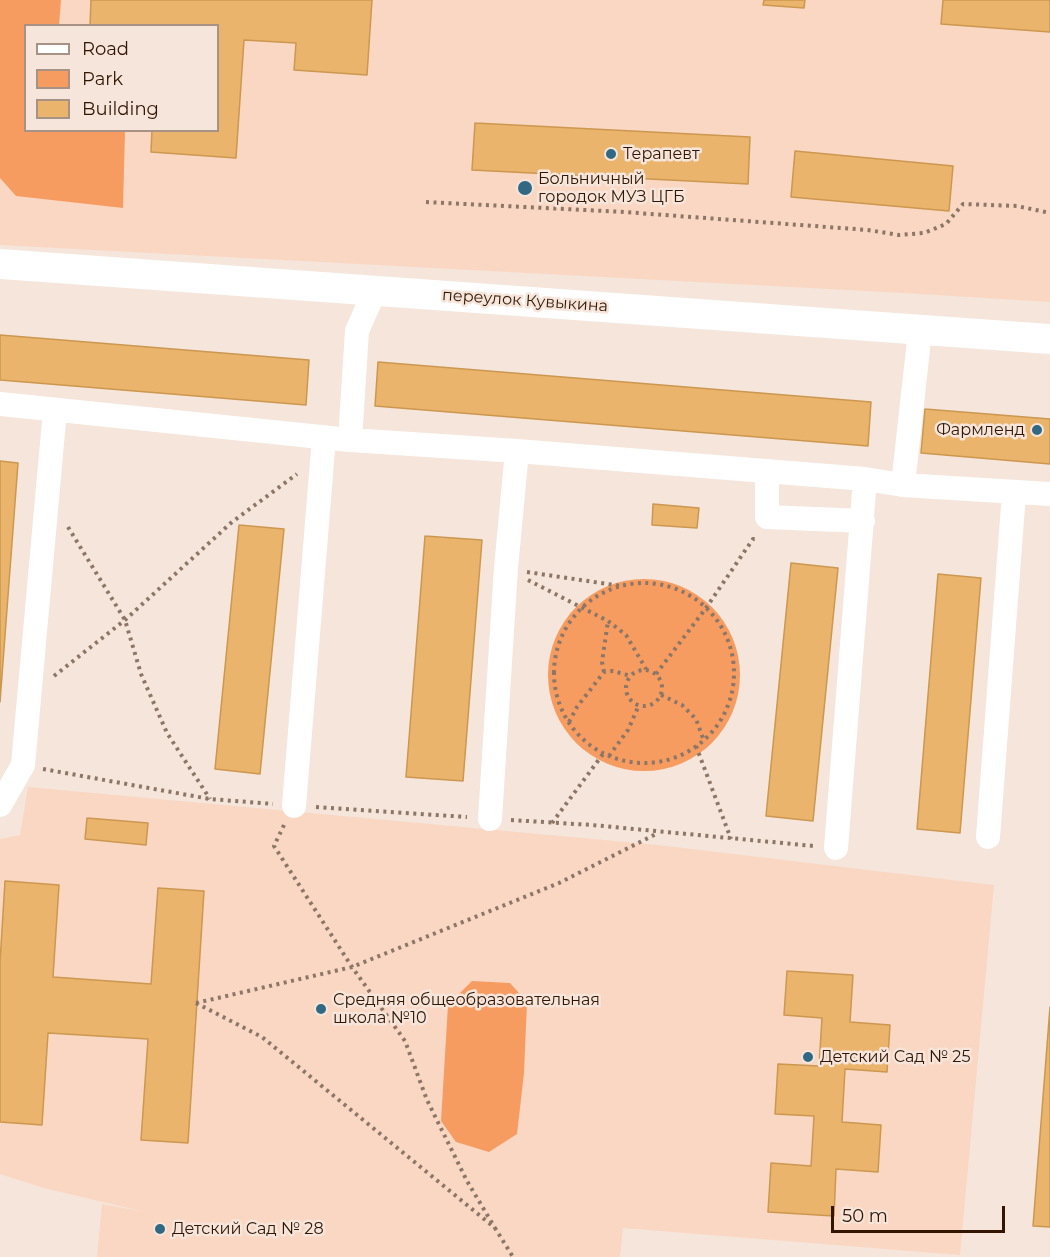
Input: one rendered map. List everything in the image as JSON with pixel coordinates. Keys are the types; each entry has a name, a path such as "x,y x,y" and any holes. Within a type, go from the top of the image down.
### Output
{"main road":[{"name":"переулок Кувыкина","path":"0,264 1050,339"}],"lane":[{"path":"350,440 357,331 375,290"},
{"path":"903,485 920,331"},
{"path":"0,404 323,446 350,440 517,451 866,479 903,485 1050,494"},
{"path":"0,805 22,765 55,410"},
{"path":"294,806 323,446"},
{"path":"490,819 506,568 517,451"},
{"path":"768,471 767,517 862,521"},
{"path":"836,848 866,479"},
{"path":"988,837 1014,493"}],"path":[{"path":"426,202 624,212 868,230 899,235 924,233 946,224 963,204 1017,206 1050,213"},
{"path":"29,695 125,620 232,522 323,446"},
{"path":"48,492 125,620 141,674 167,733 210,799"},
{"path":"656,674 706,608 753,539 765,540"},
{"path":"506,568 622,586"},
{"path":"506,568 608,621 626,635 646,669 656,674 662,684 661,695 654,704 642,707 632,702 626,692 627,681 634,672 646,669"},
{"path":"646,583 673,588 697,600 706,608 716,619 729,642 734,669 732,696 721,720 704,741 681,756 656,763 629,762 603,754 581,738 569,722 556,691 554,664 561,638 575,615 595,597 622,586 646,583"},
{"path":"604,672 602,662 608,621"},
{"path":"569,722 577,707 604,672 613,671 631,676"},
{"path":"661,695 682,705 696,719 704,741"},
{"path":"609,756 628,730 639,705"},
{"path":"696,746 731,839"},
{"path":"552,822 603,754"},
{"path":"22,765 210,799 552,822 836,848"},
{"path":"294,806 274,846 352,967 405,1041 427,1100 466,1181 513,1257"},
{"path":"495,1228 262,1037 196,1003 352,967 559,883 659,833"}],"shaded area":[{"name":"Больничный городок МУЗ ЦГБ","path":"0,0 1050,0 1050,302 0,245"},
{"name":"Средняя общеобразовательная школа №10","path":"28,787 658,845 994,885 960,1255 623,1228 620,1257 97,1257 102,1204 145,1212 44,1188 0,1174 0,839 20,835"}],"green space":[{"path":"0,0 61,0 59,24 24,24 24,132 125,132 123,208 16,196 0,178"},
{"path":"644,579 681,586 712,607 733,638 740,675 733,712 712,743 681,764 644,771 607,764 576,743 555,712 548,675 555,638 576,607 607,586"},
{"path":"472,981 510,983 527,1002 524,1073 517,1134 489,1152 456,1142 441,1121 448,1005"}],"building":[{"path":"91,0 372,0 367,75 294,70 296,43 244,40 236,158 151,152 152,132 219,132 219,24 90,24"},
{"path":"764,0 805,0 804,8 763,5"},
{"path":"943,0 1050,0 1050,32 941,24"},
{"name":"Терапевт","path":"475,123 750,137 748,184 472,170"},
{"path":"795,151 953,166 949,211 791,197"},
{"path":"0,335 309,360 306,405 0,380"},
{"path":"378,362 871,402 868,446 375,406"},
{"path":"925,409 1050,419 1050,464 921,453"},
{"path":"0,461 18,463 0,702"},
{"path":"653,504 699,508 697,528 652,525"},
{"path":"239,525 284,529 260,774 215,769"},
{"path":"425,536 482,540 463,781 406,777"},
{"path":"791,563 838,568 813,821 766,816"},
{"path":"938,574 981,578 960,833 917,829"},
{"path":"87,818 148,823 146,845 85,839"},
{"path":"5,881 59,885 53,977 151,984 158,888 204,891 188,1143 141,1140 148,1039 48,1033 42,1125 0,1122 0,962"},
{"path":"787,971 853,975 850,1022 890,1025 887,1072 845,1069 842,1122 881,1125 878,1172 836,1169 834,1216 768,1212 771,1163 811,1166 814,1116 775,1114 778,1064 819,1066 822,1018 784,1015"},
{"path":"1050,1007 1050,1227 1033,1226"}],"place":[{"name":"Терапевт","path":"611,154"},
{"name":"Больничный городок МУЗ ЦГБ","path":"525,188"},
{"name":"Фармленд","path":"1037,430"},
{"name":"Средняя общеобразовательная школа №10","path":"321,1009"},
{"name":"Детский Сад № 25","path":"808,1057"},
{"name":"Детский Сад № 28","path":"160,1229"}]}
